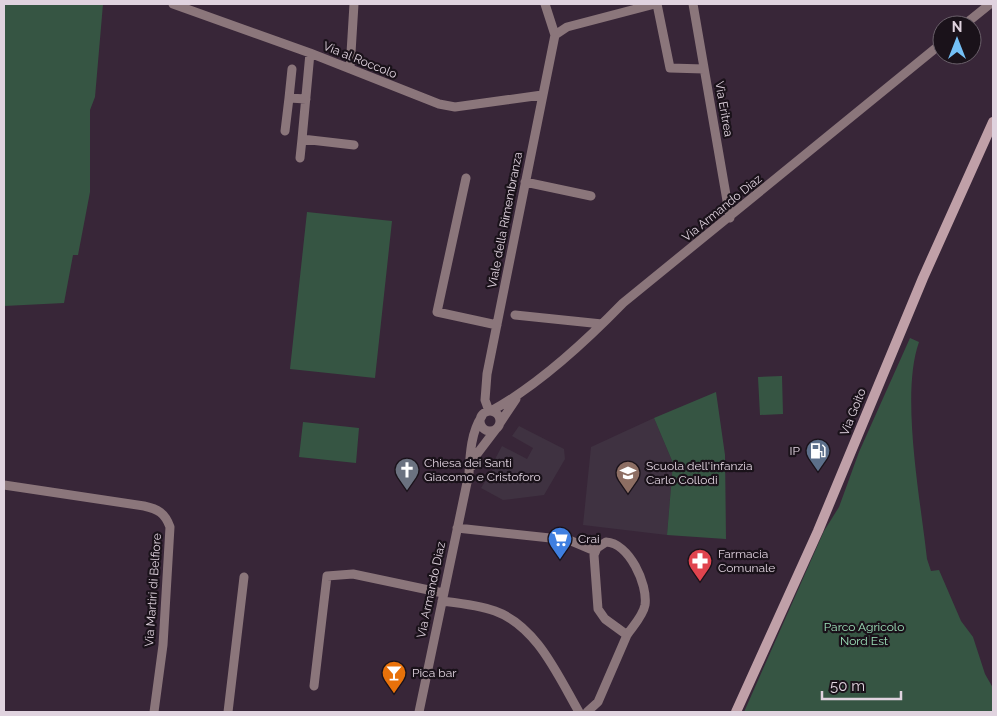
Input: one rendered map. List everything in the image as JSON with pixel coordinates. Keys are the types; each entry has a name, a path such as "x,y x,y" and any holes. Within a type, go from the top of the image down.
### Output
{"street":[{"name":"Via al Roccolo","path":"173,4 310,53 419,97 455,106 542,95"},
{"path":"350,69 354,4"},
{"path":"545,4 556,35 566,27 653,4 670,68 704,68"},
{"name":"Via Eritrea","path":"693,4 730,218"},
{"path":"976,15 990,4"},
{"name":"Viale della Rimembranza","path":"487,412 484,396 542,95 556,35"},
{"name":"Via Armando Diaz","path":"419,712 469,473 471,449 477,424 487,412 519,394 602,324 623,303 730,218 932,51"},
{"path":"300,158 310,53"},
{"path":"285,131 292,69"},
{"path":"289,98 306,99"},
{"name":"Via Goito","path":"736,712 818,531 923,278 993,122"},
{"path":"302,139 354,145"},
{"path":"466,178 437,312 497,325"},
{"path":"525,182 591,196"},
{"path":"515,316 602,324"},
{"name":"Via Armando Diaz","path":"469,473 477,454 519,394"},
{"path":"487,412 498,414 498,425 492,430 484,428 481,422 487,412"},
{"name":"Via Martiri di Belfiore","path":"4,485 144,506 156,509 166,516 170,527 166,612 154,712"},
{"path":"457,528 569,540 595,551"},
{"path":"588,712 598,702 627,635 645,607 645,592 640,574 627,556 614,544 602,544 595,551 598,609 605,619 627,635"},
{"path":"314,686 327,576 353,574 494,610 519,624 545,656 579,712"},
{"path":"228,712 244,577"}],"shaded area":[{"name":"Scuola dell'infanzia Carlo Collodi","path":"654,418 673,463 667,535 583,525 591,447"},
{"path":"519,426 564,449 565,459 544,495 503,500 481,488 497,463 494,461 502,446 527,459 533,448 512,436"}],"green space":[{"path":"4,4 103,4 95,97 90,110 90,192 78,255 73,255 64,303 4,306"},
{"path":"307,212 392,221 375,378 290,369"},
{"name":"Parco Agricolo Nord Est","path":"910,338 919,342 911,390 912,419 927,559 931,571 939,570 961,621 973,637 985,674 993,688 993,712 744,712 824,531 839,507 859,452"},
{"path":"782,376 783,414 760,415 758,377"},
{"path":"716,392 725,455 726,539 667,535 673,463 654,418"},
{"path":"303,422 359,428 356,463 299,457"}],"place":[{"name":"IP","path":"818,472"},
{"name":"Chiesa dei Santi Giacomo e Cristoforo","path":"407,491"},
{"name":"Scuola dell'infanzia Carlo Collodi","path":"628,494"},
{"name":"Crai","path":"560,560"},
{"name":"Farmacia Comunale","path":"700,582"},
{"name":"Pica bar","path":"394,694"}]}
